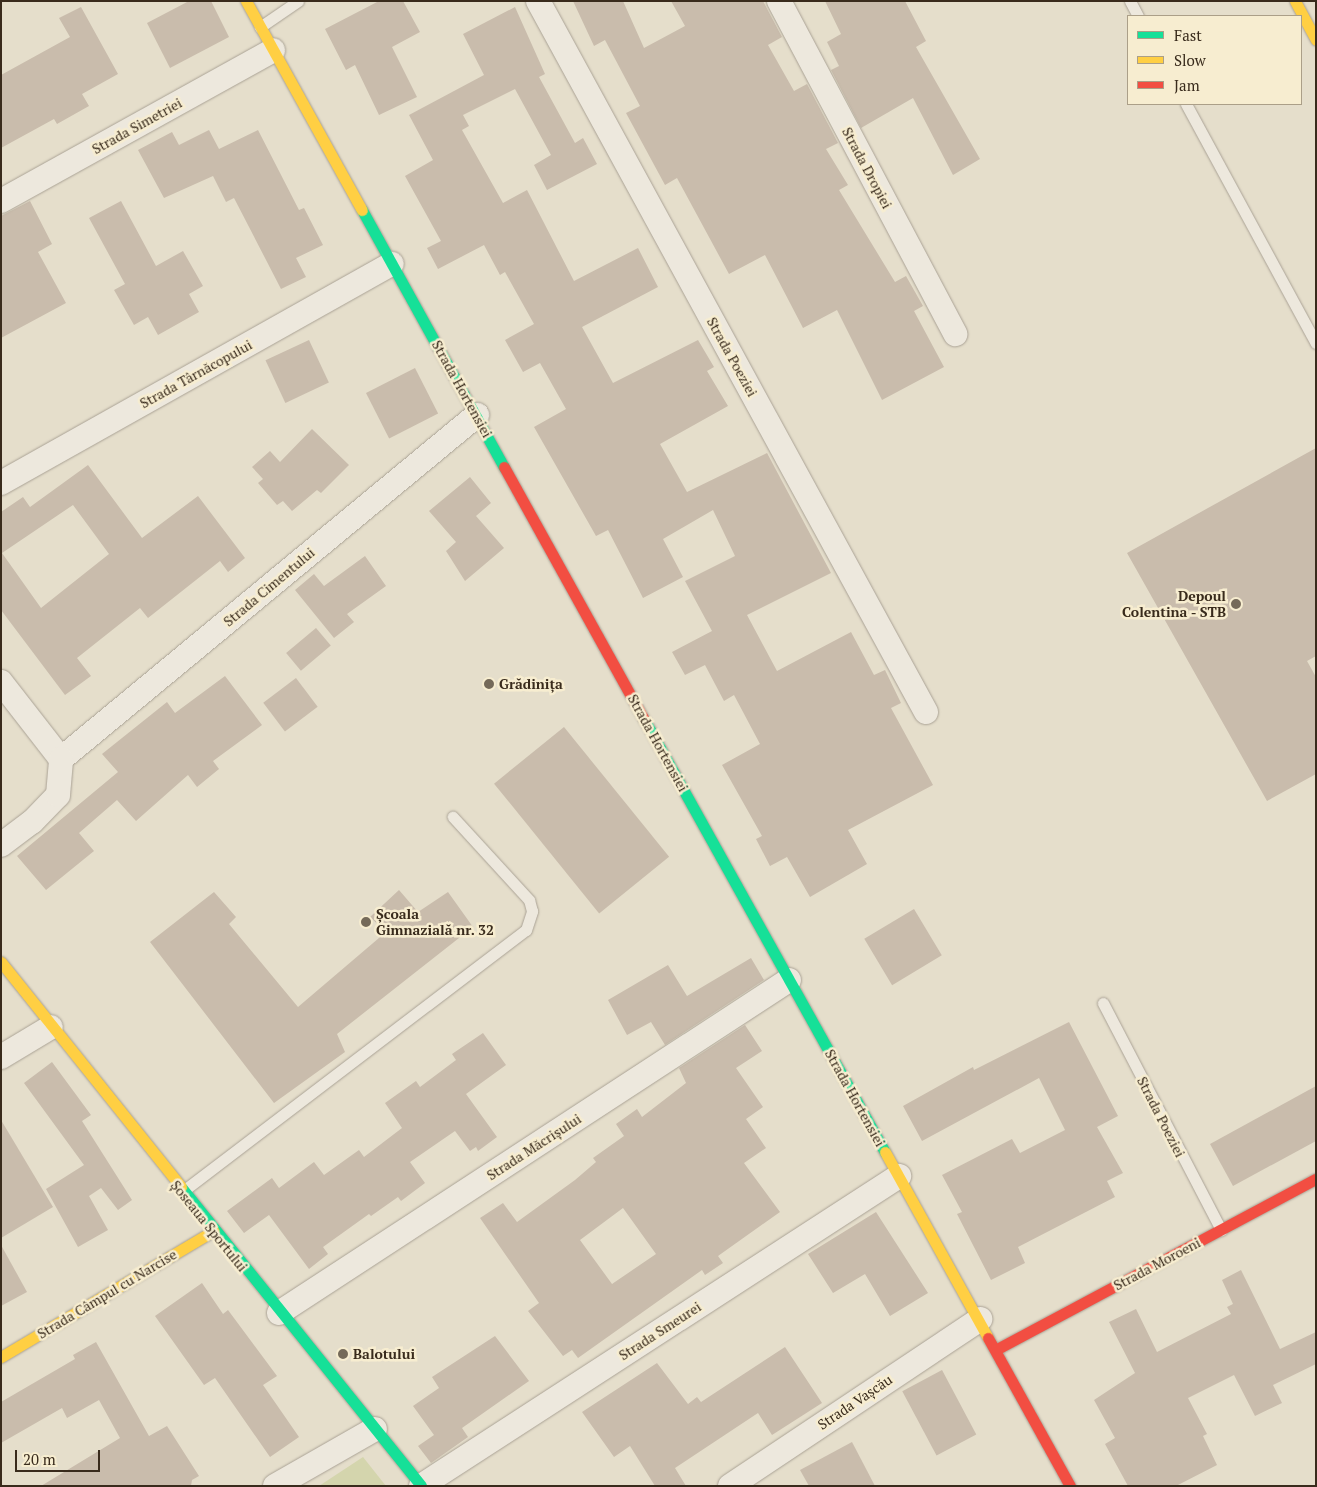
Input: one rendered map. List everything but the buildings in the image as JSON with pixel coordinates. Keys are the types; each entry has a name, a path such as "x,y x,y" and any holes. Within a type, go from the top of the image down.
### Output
{"street":[{"name":"Strada Hortensiei","path":"246,1 789,980 997,1349 1070,1486"},
{"name":"Strada Poeziei","path":"538,1 926,712"},
{"name":"Strada Dropiei","path":"778,1 955,334"},
{"path":"1295,1 1316,40"},
{"name":"Strada Simetriei","path":"1,201 273,50"},
{"name":"Strada Târnăcopului","path":"1,483 392,264"},
{"name":"Strada Cimentului","path":"61,759 477,415"},
{"path":"1,682 61,759 58,795 32,822 1,845"},
{"name":"Șoseaua Sportului","path":"1,962 213,1231 421,1486"},
{"name":"Strada Măcrișului","path":"279,1313 789,980"},
{"path":"1,1057 51,1027"},
{"name":"Strada Smeurei","path":"421,1486 899,1176"},
{"name":"Strada Moroeni","path":"997,1349 1316,1179"},
{"name":"Strada Câmpul cu Narcise","path":"1,1357 213,1231"},
{"name":"Strada Vașcău","path":"730,1486 980,1319"},
{"path":"276,1486 375,1429"}],"lane":[{"path":"260,27 298,1"},
{"path":"1130,1 1137,15"},
{"path":"1187,105 1316,343"},
{"path":"182,1192 526,930 532,910 529,900 453,817"},
{"name":"Strada Poeziei","path":"1103,1004 1221,1230"}],"green space":[{"path":"363,1457 386,1486 319,1486"}],"traffic: fast":[{"path":"362,210 504,467"},
{"path":"645,721 885,1152"},
{"path":"181,1187 421,1486"}],"traffic: slow":[{"path":"246,1 362,210"},
{"path":"1295,1 1316,40"},
{"path":"1,962 181,1187"},
{"path":"885,1152 988,1338"},
{"path":"1,1357 213,1231"}],"traffic: jam":[{"path":"504,467 645,721"},
{"path":"997,1349 1316,1179"},
{"path":"988,1338 1070,1486"}],"place":[{"name":"Depoul Colentina - STB","path":"1236,604"},
{"name":"Grădinița","path":"489,684"},
{"name":"Școala Gimnazială nr. 32","path":"366,922"},
{"name":"Balotului","path":"343,1354"}]}
